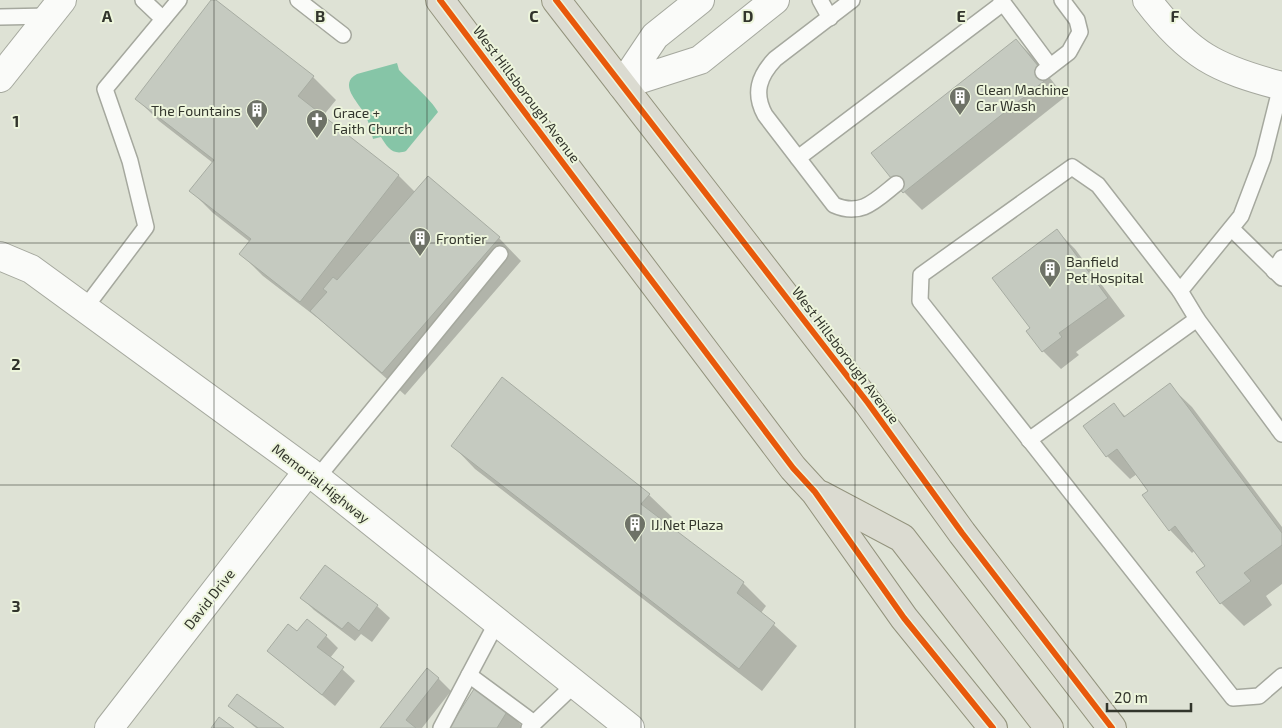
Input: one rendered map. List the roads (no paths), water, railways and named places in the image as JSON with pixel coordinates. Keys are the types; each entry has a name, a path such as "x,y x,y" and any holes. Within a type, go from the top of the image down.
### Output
{"main road":[{"name":"West Hillsborough Avenue","path":"440,0 793,468 815,492 904,618 993,728"},
{"name":"West Hillsborough Avenue","path":"556,0 868,403 962,533 1112,728"},
{"path":"815,492 902,538 1049,728"}],"street":[{"path":"622,85 655,36 700,0"},
{"path":"622,85 700,60 775,0"},
{"path":"1147,0 1167,27 1205,59 1238,74 1282,86"},
{"path":"0,78 55,8"},
{"name":"Memorial Highway","path":"0,256 31,269 312,475 630,728"},
{"name":"David Drive","path":"109,728 312,475"}],"lane":[{"path":"143,0 163,19"},
{"path":"85,308 146,227 130,161 105,89 179,0"},
{"path":"298,0 343,35"},
{"path":"820,0 830,18"},
{"path":"852,0 775,58 765,70 759,83 759,104 834,206 846,211 860,210 896,184"},
{"path":"798,158 1002,1 1047,69 1069,52 1076,43 1080,32 1077,20 1062,0"},
{"path":"0,17 55,8"},
{"path":"1180,291 1232,229 1252,191 1282,86"},
{"path":"1282,434 1197,319 1180,291 1098,185 1072,167 921,275 920,302 1233,698 1259,696 1282,676"},
{"path":"1232,229 1278,275"},
{"path":"312,475 500,254"},
{"path":"1278,275 1282,258"},
{"path":"1029,440 1197,319"},
{"path":"441,728 497,622"},
{"path":"469,675 531,726 575,684"}],"place":[{"name":"Clean Machine Car Wash","path":"960,116"},
{"name":"The Fountains","path":"257,129"},
{"name":"Grace + Faith Church","path":"317,139"},
{"name":"Frontier","path":"420,257"},
{"name":"Banfield Pet Hospital","path":"1050,288"},
{"name":"IJ.Net Plaza","path":"635,543"}]}
